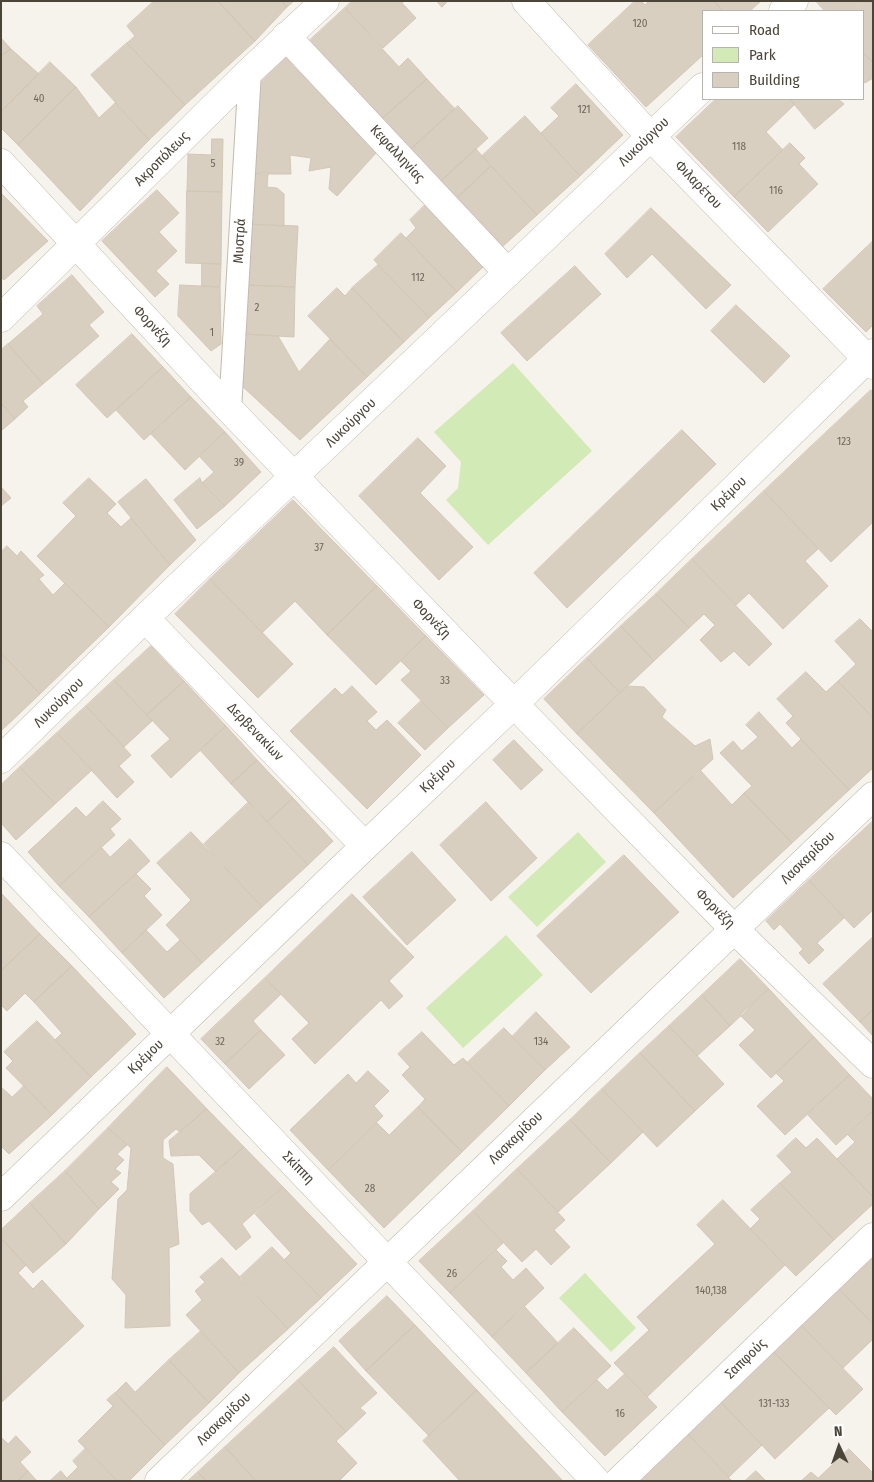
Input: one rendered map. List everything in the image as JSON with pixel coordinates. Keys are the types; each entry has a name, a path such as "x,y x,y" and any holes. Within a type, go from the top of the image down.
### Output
{"street":[{"name":"Ακροπόλεως","path":"1,318 78,244 286,36 325,1"},
{"name":"Φιλαρέτου","path":"526,1 650,136 871,359"},
{"path":"784,10 794,1"},
{"name":"Κεφαλληνίας","path":"286,36 508,272"},
{"name":"Μυστρά","path":"230,410 250,72"},
{"name":"Λυκούργου","path":"1,760 145,618 702,88"},
{"name":"Φορνέζη","path":"1,163 230,410 514,704 734,929 873,1064"},
{"name":"Κρέμου","path":"1,1197 871,359"},
{"name":"Δερβενακίων","path":"145,618 365,846"},
{"name":"Λασκαρίδου","path":"159,1481 873,796"},
{"name":"Σκίππη","path":"1,856 596,1481"},
{"name":"Σαπφούς","path":"618,1481 873,1237"}],"green space":[{"path":"513,363 592,451 488,545 446,500 458,488 461,462 434,432"},
{"path":"578,832 606,862 537,927 508,897"},
{"path":"506,935 543,975 463,1048 426,1008"},
{"path":"585,1273 636,1328 611,1352 559,1298"}],"building":[{"path":"154,1 218,1 255,41 185,105 127,43 135,36 127,26"},
{"path":"218,1 282,1 287,7 255,41"},
{"path":"282,1 294,1 287,7"},
{"path":"352,1 404,1 402,3 416,18 383,48 345,8"},
{"path":"437,1 448,1 442,7"},
{"path":"635,1 641,1 645,5 649,1 714,1 722,10 702,10 702,56 646,107 588,45"},
{"path":"714,1 761,1 751,10 722,10"},
{"path":"816,1 873,2 873,63 864,53 864,10 824,10"},
{"path":"345,8 399,67 408,58 427,79 382,119 309,41"},
{"path":"1,38 11,49 1,56"},
{"path":"127,43 185,105 149,140 91,75"},
{"path":"11,49 39,74 1,112 1,56"},
{"path":"864,53 873,63 873,78 865,83"},
{"path":"285,57 376,153 337,196 329,189 331,167 309,171 311,158 290,155 291,174 253,174 258,85"},
{"path":"50,62 76,87 18,145 1,128 1,112"},
{"path":"427,79 455,109 410,150 382,119"},
{"path":"576,84 623,135 580,176 541,133 559,116 551,108"},
{"path":"76,87 99,118 115,103 149,140 80,211 18,145"},
{"path":"715,100 791,100 795,104 766,132 783,150 734,197 676,137"},
{"path":"791,100 839,100 844,104 815,129"},
{"path":"458,106 488,138 440,182 410,150"},
{"path":"525,116 580,176 537,215 482,156"},
{"path":"212,139 223,139 222,192 187,191 188,154 211,155"},
{"path":"790,143 805,158 799,164 818,184 768,232 734,197"},
{"path":"476,149 491,166 456,199 440,182"},
{"path":"491,166 537,215 501,248 456,199"},
{"path":"268,173 267,187 277,188 284,194 284,226 248,224 253,174"},
{"path":"157,190 179,213 159,232 177,251 156,271 169,284 155,297 102,241"},
{"path":"187,191 222,192 221,264 186,263"},
{"path":"1,193 48,241 4,280 1,277"},
{"path":"426,204 484,266 457,292 406,238 416,228 410,220"},
{"path":"651,208 731,285 706,309 652,254 627,278 605,254"},
{"path":"248,224 298,226 295,287 246,285"},
{"path":"401,233 457,292 429,318 374,260"},
{"path":"873,241 873,325 866,332 823,289"},
{"path":"202,263 221,264 220,287 202,286"},
{"path":"378,265 429,318 404,342 352,288"},
{"path":"575,266 601,294 527,361 501,333"},
{"path":"72,275 104,312 89,325 99,336 43,384 8,344 43,314 37,306"},
{"path":"180,285 220,287 221,344 211,351 178,316"},
{"path":"246,285 295,287 294,337 243,334"},
{"path":"337,288 345,296 352,288 404,342 367,377 308,316"},
{"path":"736,305 790,356 764,383 711,331"},
{"path":"132,334 163,367 107,418 76,385"},
{"path":"243,334 278,336 299,372 330,339 367,377 300,440 241,385"},
{"path":"8,344 43,384 23,401 28,407 15,419 1,403 1,350"},
{"path":"163,367 191,397 144,440 116,410"},
{"path":"871,390 873,392 873,522 831,562 764,491"},
{"path":"191,397 225,432 185,470 151,434"},
{"path":"1,403 15,419 1,431"},
{"path":"682,430 716,464 567,608 534,573"},
{"path":"225,432 261,472 225,506 202,483 214,472 199,456"},
{"path":"418,438 446,466 420,493 473,547 439,580 359,496"},
{"path":"89,478 116,504 107,513 121,527 131,518 170,565 109,627 37,556 76,516 63,503"},
{"path":"200,478 202,483 225,506 197,529 174,500"},
{"path":"146,479 196,540 170,565 118,502"},
{"path":"1,487 11,498 1,506"},
{"path":"764,491 818,549 805,561 828,586 783,629 749,593 736,605 692,559"},
{"path":"293,500 377,586 327,635 295,601 262,633 210,579"},
{"path":"7,546 17,556 21,551 44,575 39,579 53,595 65,583 109,627 40,694 1,653 1,552"},
{"path":"692,559 772,644 749,666 734,651 721,662 700,640 715,625 704,614 689,628 656,594"},
{"path":"210,579 293,664 258,698 175,614"},
{"path":"377,586 426,636 376,685 327,635"},
{"path":"656,594 689,628 654,661 621,626"},
{"path":"860,619 873,632 873,718 838,681 856,664 835,641"},
{"path":"621,626 654,661 620,693 587,658"},
{"path":"426,636 484,695 448,728 401,680 411,671 401,661"},
{"path":"151,646 184,681 147,715 114,680"},
{"path":"1,653 40,694 1,731"},
{"path":"587,658 620,693 577,734 544,699"},
{"path":"806,672 826,692 838,681 873,718 873,768 849,790 786,723 793,716 777,699"},
{"path":"114,680 152,721 124,747 86,706"},
{"path":"184,681 226,726 171,778 151,756 170,739 147,715"},
{"path":"352,686 377,712 367,721 376,730 387,720 421,755 367,809 290,731 335,688 342,695"},
{"path":"627,686 644,687 666,710 662,717 695,746 710,739 713,759 654,813 577,734"},
{"path":"421,701 448,728 425,750 398,723"},
{"path":"86,706 131,755 119,766 134,782 117,798 57,733"},
{"path":"759,712 792,748 801,739 849,790 792,843 744,793 752,786 720,753 733,741 742,751 758,737 746,725"},
{"path":"226,726 257,760 231,784 200,750"},
{"path":"57,733 92,770 55,804 20,767"},
{"path":"514,740 543,770 521,790 493,760"},
{"path":"257,760 293,798 267,822 231,784"},
{"path":"20,767 55,804 16,840 1,823 1,785"},
{"path":"700,770 732,805 744,793 792,843 733,898 654,813"},
{"path":"293,798 333,841 308,865 267,822"},
{"path":"103,801 121,819 110,829 115,835 59,886 28,852 76,807 86,817"},
{"path":"249,802 308,865 262,907 204,844"},
{"path":"486,802 537,858 491,901 440,845"},
{"path":"873,821 873,910 854,928 809,880"},
{"path":"191,832 262,907 202,963 166,925 191,900 157,863"},
{"path":"130,839 150,861 89,917 59,886 101,847 110,857"},
{"path":"412,852 456,900 407,945 363,897"},
{"path":"624,855 679,912 591,993 537,936"},
{"path":"136,874 151,889 144,896 162,915 122,953 89,917"},
{"path":"809,880 844,918 817,943 824,950 809,964 799,953 803,949 780,924 774,930 766,921"},
{"path":"1,893 40,934 1,971"},
{"path":"352,894 414,957 389,981 403,996 389,1009 381,1000 315,1064 292,1039 309,1023 265,978"},
{"path":"146,930 167,952 180,940 202,963 164,998 122,953"},
{"path":"40,934 72,966 34,1002 25,993 7,1011 1,1005 1,971"},
{"path":"873,937 873,1010 860,1022 823,984"},
{"path":"740,959 769,989 730,1026 702,995"},
{"path":"72,966 136,1034 91,1077 55,1040 62,1033 34,1002"},
{"path":"265,978 281,994 253,1021 261,1030 225,1064 201,1039"},
{"path":"769,989 814,1037 771,1078 739,1045 755,1030 740,1015"},
{"path":"702,995 730,1026 697,1056 669,1026"},
{"path":"873,1010 873,1036 860,1022"},
{"path":"536,1012 570,1047 545,1070 512,1037"},
{"path":"37,1021 91,1077 52,1115 6,1068 13,1061 4,1052"},
{"path":"669,1026 724,1084 695,1111 640,1053"},
{"path":"504,1028 545,1070 509,1106 467,1063"},
{"path":"261,1030 285,1055 249,1089 225,1064"},
{"path":"422,1032 454,1065 463,1058 509,1106 462,1152 418,1107 425,1099 402,1075 410,1067 398,1054"},
{"path":"814,1037 850,1075 785,1135 757,1106 784,1081 776,1073"},
{"path":"640,1053 695,1111 657,1147 602,1089"},
{"path":"167,1067 207,1109 180,1132 176,1129 163,1140 163,1158 173,1164 179,1244 169,1248 170,1326 125,1328 126,1295 112,1279 118,1199 127,1190 131,1148 108,1128"},
{"path":"368,1071 389,1091 374,1106 383,1116 328,1170 290,1130 348,1074 356,1083"},
{"path":"850,1075 873,1099 873,1111 836,1145 807,1114"},
{"path":"24,1086 52,1115 9,1154 1,1146 1,1087 12,1097"},
{"path":"602,1089 643,1132 611,1163 570,1120"},
{"path":"418,1107 462,1152 384,1228 328,1170 377,1123 389,1135"},
{"path":"207,1109 244,1147 216,1172 199,1155 171,1156 169,1141"},
{"path":"873,1111 873,1197 837,1159 855,1142 848,1135"},
{"path":"570,1120 611,1163 558,1212 517,1169"},
{"path":"108,1128 127,1145 117,1154 124,1160 115,1169 121,1173 111,1182 119,1189 99,1209 65,1171"},
{"path":"796,1138 806,1148 817,1138 873,1197 873,1204 834,1240 780,1183 792,1172 777,1156"},
{"path":"244,1147 283,1187 242,1224 251,1237 236,1250 209,1221 202,1225 190,1211 190,1194"},
{"path":"517,1169 565,1220 554,1230 570,1247 551,1265 536,1249 522,1262 473,1211"},
{"path":"65,1171 99,1209 66,1244 30,1203"},
{"path":"780,1183 834,1240 796,1276 750,1229 760,1219 751,1210"},
{"path":"283,1187 357,1264 321,1298 284,1260 291,1253 255,1214"},
{"path":"723,1200 785,1265 647,1397 614,1363 649,1330 637,1317 715,1244 697,1225"},
{"path":"30,1203 66,1244 33,1273 1,1238 1,1230"},
{"path":"473,1211 503,1243 450,1293 419,1261"},
{"path":"1,1238 26,1265 18,1273 33,1289 42,1280 84,1326 2,1402"},
{"path":"272,1247 321,1298 288,1329 239,1278"},
{"path":"496,1250 507,1261 501,1267 513,1280 526,1268 544,1288 492,1337 450,1293"},
{"path":"873,1254 873,1324 838,1288"},
{"path":"222,1258 288,1329 239,1373 186,1315 202,1300 195,1291 205,1282 200,1277"},
{"path":"838,1288 873,1324 873,1339 843,1368 800,1324"},
{"path":"387,1296 415,1325 366,1371 339,1341"},
{"path":"524,1306 558,1343 526,1373 492,1337"},
{"path":"800,1324 863,1389 836,1415 772,1350"},
{"path":"415,1325 477,1390 429,1436 366,1371"},
{"path":"574,1328 611,1366 562,1412 526,1373"},
{"path":"201,1331 239,1373 209,1403 169,1360"},
{"path":"334,1347 377,1393 360,1408 366,1413 346,1432 298,1380"},
{"path":"772,1350 829,1408 775,1459 720,1401"},
{"path":"169,1360 209,1403 165,1445 115,1393 126,1382 135,1392"},
{"path":"625,1374 657,1407 605,1456 562,1412 597,1380 607,1390"},
{"path":"298,1380 346,1432 336,1441 357,1463 339,1481 256,1481 225,1447"},
{"path":"477,1390 563,1481 460,1481 423,1441"},
{"path":"115,1393 165,1445 129,1481 117,1481 78,1441 113,1406 107,1400"},
{"path":"720,1401 762,1445 729,1477 686,1432"},
{"path":"686,1432 732,1481 636,1481"},
{"path":"16,1436 31,1452 20,1462 28,1471 18,1481 1,1481 1,1437 8,1444"},
{"path":"225,1447 256,1481 206,1481 198,1472"},
{"path":"86,1448 117,1481 69,1481 66,1479 78,1467 73,1461"},
{"path":"849,1449 873,1473 873,1481 801,1481 811,1472 818,1478"},
{"path":"28,1471 37,1481 18,1481"},
{"path":"61,1471 69,1481 50,1481"},
{"path":"756,1471 766,1481 745,1481"},
{"path":"198,1472 206,1481 188,1481"}]}
